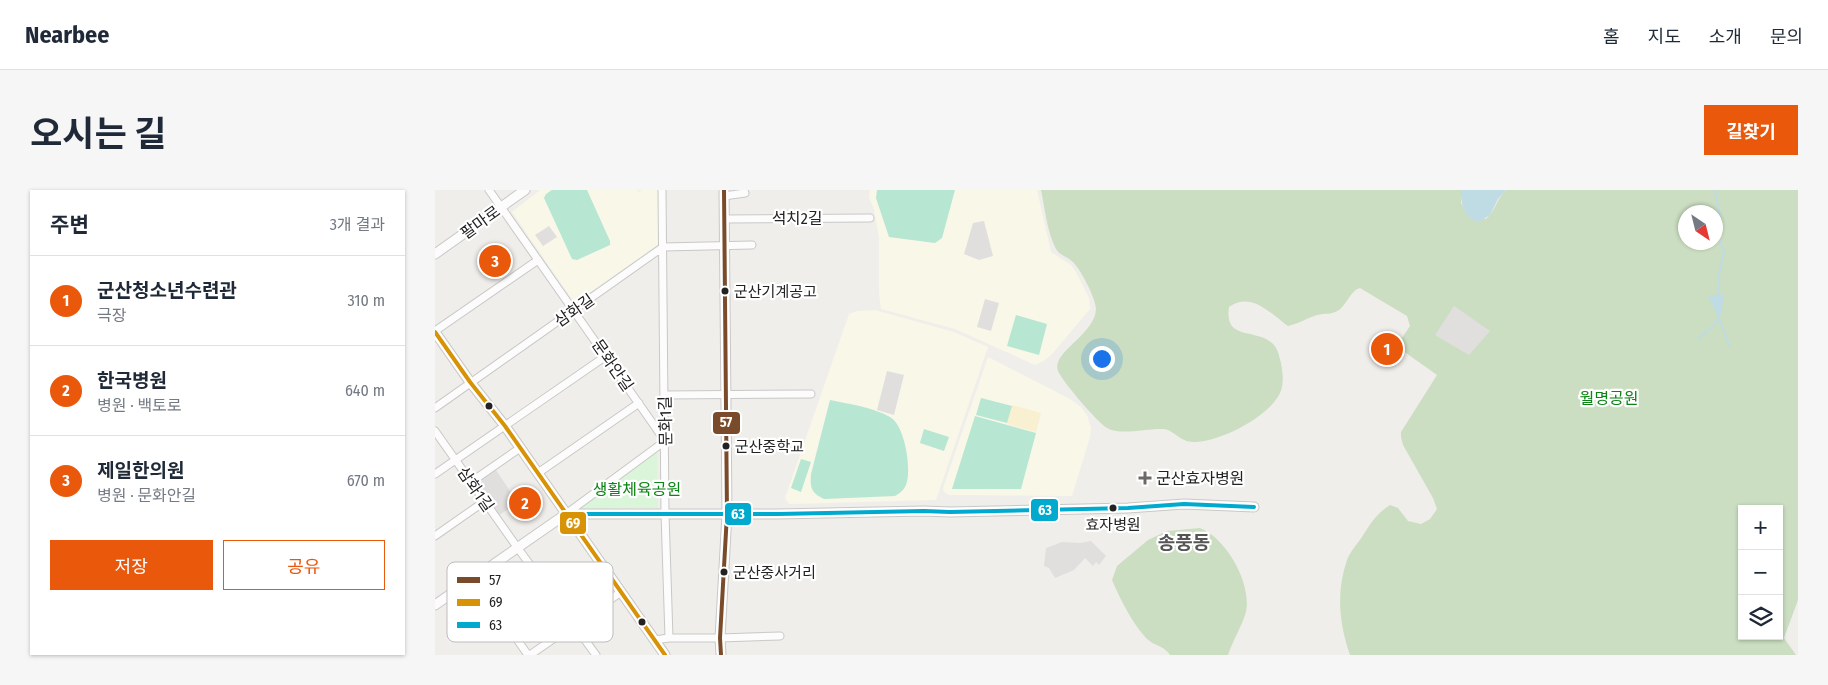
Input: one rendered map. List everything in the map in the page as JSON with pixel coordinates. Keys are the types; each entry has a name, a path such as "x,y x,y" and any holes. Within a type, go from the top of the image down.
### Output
{"street":[{"name":"문화안길","path":"489,190 665,441"},
{"name":"팔마로","path":"435,254 525,190"},
{"name":"문화1길","path":"662,190 665,514 669,638"},
{"path":"721,655 720,638 727,514 724,193 745,193"},
{"name":"석치2길","path":"724,219 870,218"},
{"path":"663,247 752,246"},
{"name":"삼화길","path":"435,408 663,247"},
{"path":"538,260 435,332 470,382 505,426 600,562"},
{"path":"435,474 606,356"},
{"path":"664,395 811,394"},
{"path":"538,473 639,403"},
{"name":"삼화1길","path":"435,431 528,562"},
{"path":"496,562 566,514 665,441"},
{"path":"471,482 520,448"},
{"path":"435,536 485,501"},
{"path":"566,514 727,514 1128,508 1184,504 1254,507"},
{"path":"613,581 665,655"},
{"path":"613,598 621,592"},
{"path":"435,604 447,596"},
{"path":"654,640 669,638 780,636"},
{"path":"520,642 529,655 549,642"},
{"name":"삼화1길","path":"586,642 596,655"}],"shaded area":[{"path":"540,190 637,190 639,192 642,190 658,190 660,244 576,302 573,301 512,212"},
{"path":"870,190 1037,190 1051,252 1071,265 1076,272 1089,298 1090,309 1053,353 1044,361 1035,365 955,329 881,309 879,293 879,238 874,210 869,197"},
{"path":"984,221 993,256 979,260 964,254 973,223"},
{"path":"549,226 557,237 543,246 535,235"},
{"path":"985,299 999,303 991,331 977,327"},
{"path":"1454,306 1490,331 1469,355 1435,335"},
{"name":"군산중학교","path":"875,310 954,332 988,347 936,500 789,504 785,498 849,314 857,311"},
{"path":"988,357 1070,399 1081,407 1087,415 1091,428 1090,437 1072,496 949,495 944,492 943,488"},
{"path":"887,371 904,375 894,415 877,410"},
{"path":"496,470 518,503 499,515 478,485 479,480"},
{"path":"1091,541 1106,556 1099,565 1096,562 1093,566 1085,558 1074,570 1055,578 1049,568 1044,566 1046,548 1062,542 1080,543"}],"green space":[{"path":"552,190 587,190 610,241 610,245 577,260 572,259 544,198"},
{"path":"877,190 955,190 942,238 935,243 889,237 876,198"},
{"name":"월명공원","path":"1041,190 1461,190 1461,203 1469,217 1486,219 1506,190 1798,190 1798,600 1784,638 1796,655 1350,655 1343,631 1340,596 1341,584 1350,554 1374,519 1390,505 1398,508 1408,521 1421,524 1430,519 1437,509 1433,498 1403,445 1401,437 1401,432 1437,375 1397,345 1410,326 1407,316 1360,288 1354,291 1336,312 1317,315 1288,326 1260,306 1245,301 1237,303 1229,307 1231,325 1242,332 1272,343 1278,352 1283,382 1280,393 1266,411 1230,433 1205,441 1194,442 1185,440 1171,431 1163,429 1127,432 1113,430 1102,425 1058,371 1061,357 1089,327 1096,309 1091,292 1080,271 1073,262 1056,249 1048,228"},
{"path":"1016,315 1047,324 1039,355 1007,346"},
{"path":"981,398 1012,406 1007,423 976,415"},
{"path":"830,400 876,411 890,417 895,422 900,429 908,459 908,478 906,485 899,494 895,496 824,499 816,495 812,490 811,474"},
{"path":"975,416 1036,433 1021,489 952,489"},
{"path":"924,429 949,437 944,451 920,443"},
{"name":"생활체육공원","path":"657,451 658,508 578,508"},
{"path":"801,459 811,462 801,492 791,488"},
{"path":"1200,528 1210,533 1219,541 1235,563 1245,588 1246,612 1228,655 1170,655 1163,648 1145,637 1123,604 1112,580 1117,566 1148,540 1167,531"}],"sand":[{"path":"1012,405 1041,413 1036,432 1007,424"}],"water":[{"path":"1461,190 1506,190 1498,199 1490,215 1479,222 1470,218 1464,210"},
{"path":"1724,294 1721,316 1719,319 1708,296"}],"waterway":[{"path":"1715,190 1721,223 1718,237 1724,252 1718,277 1718,295"},
{"path":"1719,319 1730,347"},
{"path":"1698,339 1719,319"}],"transit line":[{"name":"57","path":"721,655 720,638 727,514 724,190"},
{"name":"69","path":"435,332 470,382 505,426 600,562"},
{"name":"63","path":"566,514 950,512 1128,508 1184,504 1254,507"},
{"name":"69","path":"613,581 665,655"}],"place":[{"name":"제일한의원","path":"495,261"},
{"name":"군산기계공고","path":"725,291"},
{"name":"군산청소년수련관","path":"1387,349"},
{"name":"군산중학교","path":"726,446"},
{"name":"군산효자병원","path":"1145,478"},
{"name":"한국병원","path":"525,503"},
{"name":"효자병원","path":"1113,508"},
{"name":"군산중사거리","path":"724,572"}],"district":[{"name":"송풍동","path":"1184,542"}]}
